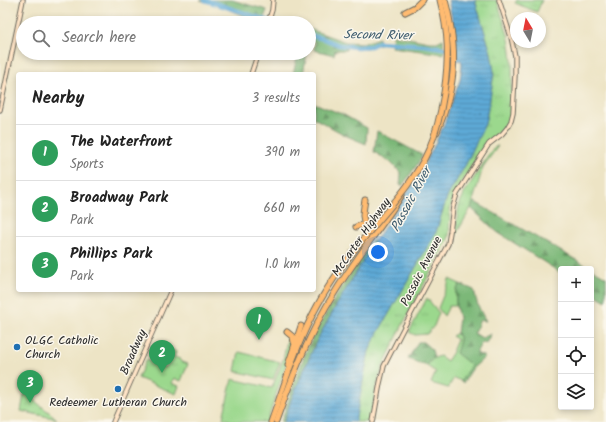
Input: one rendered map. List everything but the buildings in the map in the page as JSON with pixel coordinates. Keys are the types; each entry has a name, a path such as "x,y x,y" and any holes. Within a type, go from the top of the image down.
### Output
{"highway":[{"path":"405,12 415,7 422,0"},
{"path":"272,422 298,346 311,317 329,285 360,243 408,185 422,162 436,132 444,93 447,59 446,24 440,0"},
{"name":"McCarter Highway","path":"277,422 297,366 312,332 349,270 396,205 426,157 447,107 454,61 454,44 445,0"},
{"path":"349,270 367,241 368,231 364,219 364,200"},
{"path":"356,227 359,225 364,225 368,231"},
{"path":"277,407 301,326"},
{"path":"287,332 293,337 294,346"}],"main road":[{"path":"20,16 23,0"},
{"path":"271,16 273,0"},
{"name":"Passaic Avenue","path":"373,422 384,366 448,244 453,207 457,194 486,148 492,141 505,131 511,121 515,86 515,56 511,37 499,0"},
{"path":"0,110 16,33"},
{"path":"252,72 256,60"},
{"name":"Broadway","path":"113,422 170,292"}],"green space":[{"path":"200,0 232,0 267,10 265,16 243,16 223,7"},
{"path":"475,0 497,0 508,35 512,61 512,110 510,118 500,132 490,139 483,148 460,184 450,210 449,237 404,322 383,366 376,388 371,422 355,422 369,351 376,336 436,232 447,197 466,164 485,124 494,72 491,53"},
{"path":"517,0 542,0 537,12 515,3"},
{"path":"316,31 346,42 364,43 379,38 380,45 366,48 346,46 346,50 335,50 334,55 316,50"},
{"path":"393,35 429,42 437,42 443,39 444,54 391,47"},
{"path":"296,60 306,60 303,72 293,72"},
{"path":"316,104 344,115 367,128 366,144 347,136 316,119"},
{"path":"377,131 422,155 419,162 402,186 400,185 401,173 389,161 374,152"},
{"path":"497,146 483,167 471,208 454,238 459,205 465,192 492,150"},
{"path":"473,201 587,266 558,266 558,271 497,232 471,208"},
{"path":"372,241 375,241 317,340 291,400 284,422 281,422 301,365 316,331"},
{"path":"594,270 606,277 606,301 594,294"},
{"path":"449,279 460,284 456,291 456,306 449,306 444,316 438,308"},
{"path":"460,284 474,290 478,306 486,321 480,320 474,333 482,338 491,334 486,343 482,342 476,353 485,357 473,368 463,383 461,381 471,365 456,353 460,340 457,333 459,318 456,306 456,291"},
{"path":"427,298 439,313 434,326 427,334 415,335 409,332"},
{"path":"457,333 471,365 461,381 454,378 448,388 431,383 436,372 427,366 429,362 440,356 447,361 453,352 457,340 452,336"},
{"path":"288,336 291,337 292,346 267,422 234,422 223,418 232,379 272,388 283,360"},
{"path":"418,342 423,342 432,350 434,358 429,361 427,366 408,359"},
{"path":"169,348 176,352 174,357 188,364 181,381 174,378 171,383 179,386 176,394 138,378 146,360 166,368 171,354 167,352"},
{"path":"239,352 280,362 273,380 235,371"},
{"path":"26,394 57,419 21,411 24,395"}],"water":[{"name":"Passaic River","path":"448,0 475,0 491,53 494,72 485,124 466,164 447,197 436,232 376,336 369,351 355,422 284,422 291,400 317,340 375,241 416,179 444,124 460,80 462,64 461,60 457,61 454,30"}],"waterway":[{"name":"Second River","path":"205,0 254,16"},
{"name":"Second River","path":"316,37 339,45 357,47 371,46 379,42 423,45 462,51"}],"place":[{"name":"The Waterfront","path":"259,340"},
{"name":"OLGC Catholic Church","path":"17,347"},
{"name":"Broadway Park","path":"162,373"},
{"name":"Redeemer Lutheran Church","path":"118,389"},
{"name":"Phillips Park","path":"30,403"}]}
